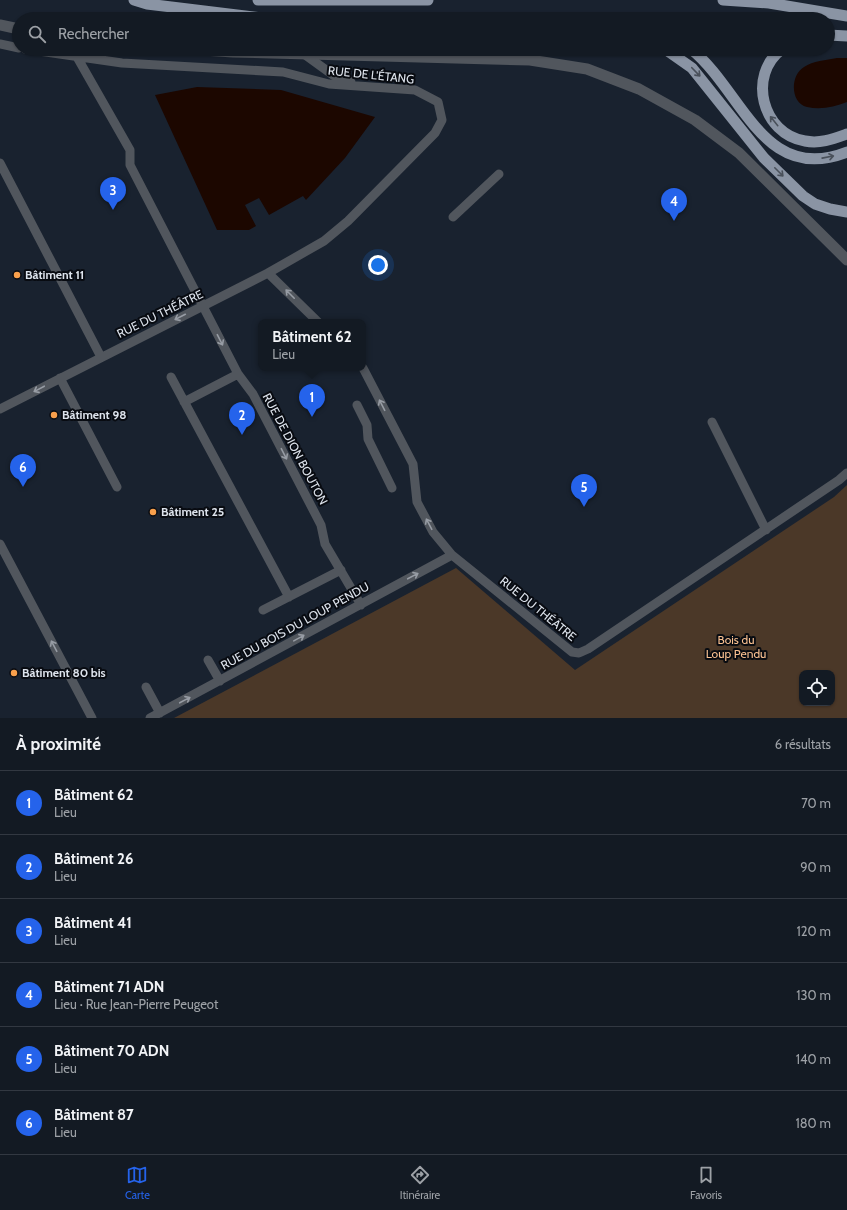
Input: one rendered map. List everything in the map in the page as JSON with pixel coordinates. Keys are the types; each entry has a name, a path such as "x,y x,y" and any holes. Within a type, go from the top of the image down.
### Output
{"highway":[{"path":"134,0 147,4 213,12"},
{"path":"258,0 428,0"},
{"path":"723,0 769,3 823,12"},
{"path":"835,14 847,16"},
{"path":"835,35 847,36"},
{"path":"675,56 692,68 764,158 803,196 815,204 830,210 847,212"},
{"path":"698,56 712,69 759,133 775,147 796,157 810,159 824,158 847,152"},
{"path":"775,56 770,61 764,74 762,86 763,98 767,111 773,122 782,130 804,141 818,142 847,134"}],"street":[{"path":"0,25 12,28"},
{"path":"379,56 530,60 588,69 639,89 695,120 739,153 847,260"}],"lane":[{"path":"0,44 12,47"},
{"name":"RUE DE L'ÉTANG","path":"70,56 122,63 283,72 329,84 355,84 415,90 438,102 442,120 435,133 348,221 324,241 268,272"},
{"path":"307,56 333,75 355,84"},
{"name":"RUE DE DION BOUTON","path":"77,57 130,150 130,165 238,374 253,394 321,525 325,544 333,560 341,570 360,605"},
{"path":"0,163 101,357"},
{"path":"453,217 499,174"},
{"path":"268,272 315,319"},
{"name":"RUE DU THÉÂTRE","path":"0,409 268,272"},
{"name":"RUE DU THÉÂTRE","path":"365,371 413,464 417,502 433,532 452,555 572,652 579,653 588,649 766,530 847,473"},
{"path":"184,402 238,374"},
{"path":"171,377 289,597"},
{"path":"60,378 117,488"},
{"path":"357,405 367,425 368,439 392,488"},
{"path":"712,422 766,530"},
{"path":"0,544 92,718"},
{"name":"RUE DU BOIS DU LOUP PENDU","path":"150,718 452,555"},
{"path":"264,610 341,570"},
{"path":"208,660 220,681"},
{"path":"146,687 160,713"}],"green space":[{"name":"Bois du Loup Pendu","path":"847,485 847,718 174,718 456,568 575,670 834,497"}],"shaded area":[{"path":"837,58 847,58 847,102 832,107 822,108 812,108 801,104 797,100 794,88 794,82 799,71 811,63"},
{"path":"197,87 281,90 375,117 345,158 306,200 303,196 269,215 259,198 245,205 256,226 249,230 217,230 155,95"}],"place":[{"name":"Bâtiment 41","path":"113,210"},
{"name":"Bâtiment 71 ADN","path":"674,221"},
{"name":"Bâtiment 11","path":"17,275"},
{"name":"Bâtiment 98","path":"54,415"},
{"name":"Bâtiment 62","path":"312,417"},
{"name":"Bâtiment 26","path":"242,435"},
{"name":"Bâtiment 87","path":"23,487"},
{"name":"Bâtiment 70 ADN","path":"584,507"},
{"name":"Bâtiment 25","path":"153,512"},
{"name":"Bâtiment 80 bis","path":"14,673"}]}
